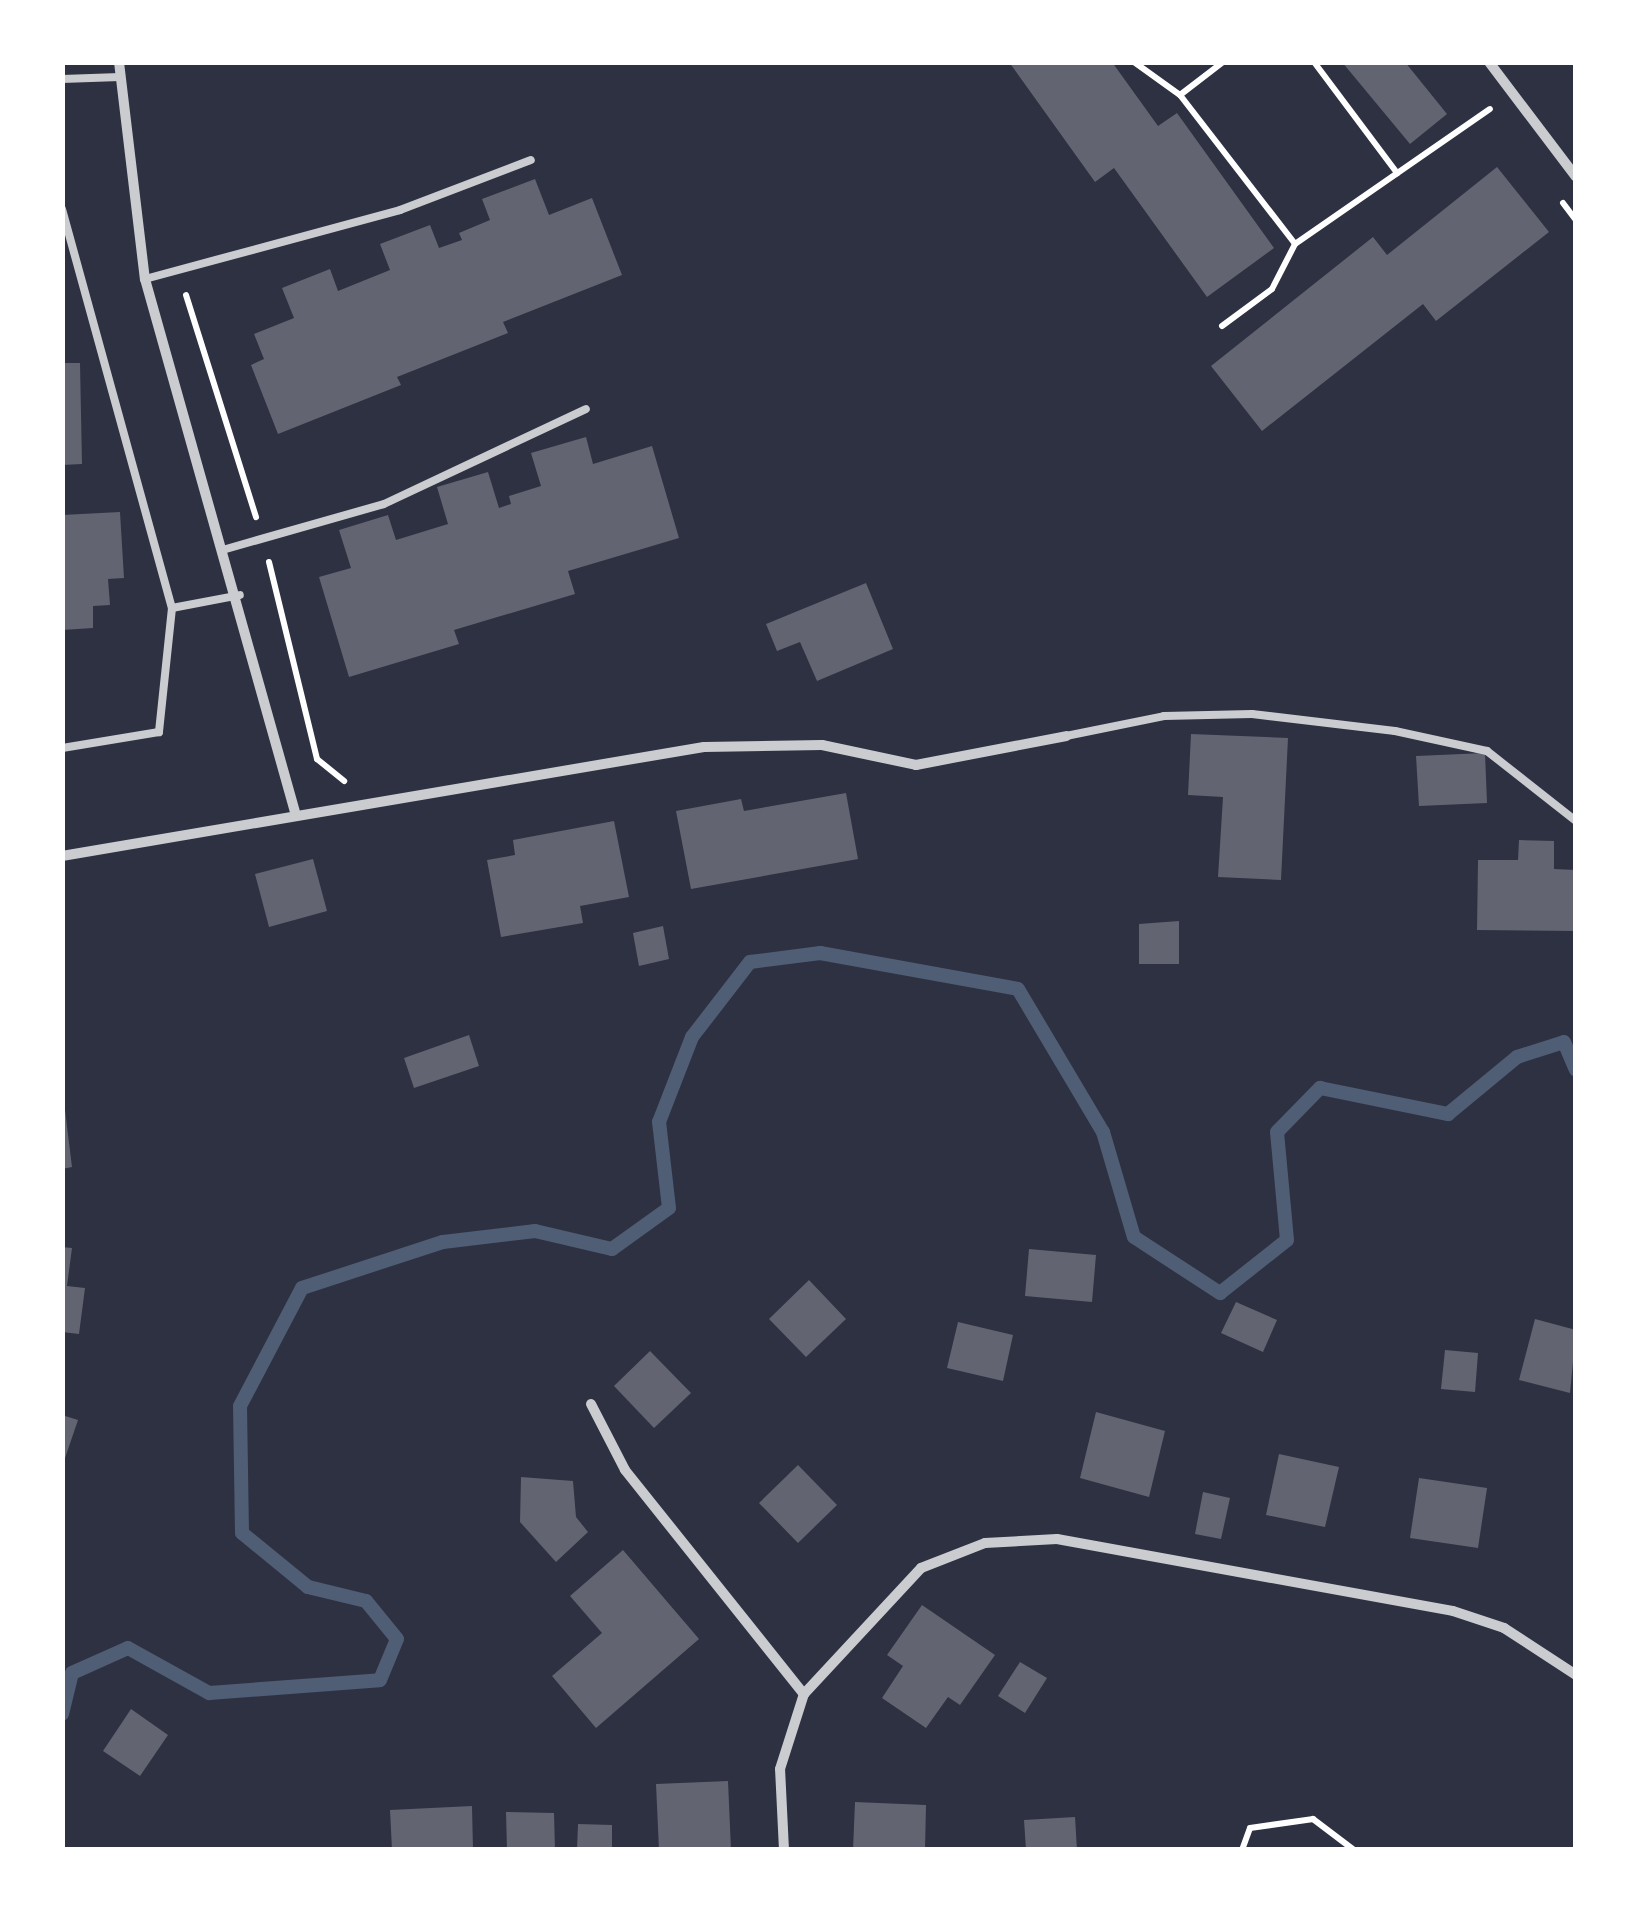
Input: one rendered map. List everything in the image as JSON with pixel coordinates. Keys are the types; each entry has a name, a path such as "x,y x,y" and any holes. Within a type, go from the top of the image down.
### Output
{"street":[{"path":"119,62 145,278 240,595 295,812"},
{"path":"1489,62 1576,176"},
{"path":"62,856 357,800 704,747 822,745 916,765 1066,736"},
{"path":"591,1404 625,1470 804,1694"},
{"path":"784,1850 780,1769 804,1694 920,1568 985,1542 1057,1539 1453,1611 1504,1628 1576,1674"}],"lane":[{"path":"62,79 120,77"},
{"path":"145,278 179,273 400,210 531,160"},
{"path":"62,209 172,608 159,732 62,748"},
{"path":"226,548 384,504 586,409"},
{"path":"172,608 240,595"},
{"path":"1066,736 1164,716 1252,714 1396,731 1487,751 1576,821"}],"path":[{"path":"1134,62 1180,95 1295,244"},
{"path":"1180,95 1224,62"},
{"path":"1314,62 1397,173"},
{"path":"1222,326 1272,289 1295,244 1490,108"},
{"path":"179,273 263,537 317,758 357,800"},
{"path":"1242,1850 1250,1828 1313,1819 1354,1850"}],"building":[{"path":"1009,62 1112,62 1158,126 1177,113 1274,248 1207,297 1114,168 1095,182"},
{"path":"1342,62 1405,62 1447,114 1410,144"},
{"path":"1497,167 1549,232 1436,321 1423,304 1262,431 1211,366 1373,237 1387,255"},
{"path":"535,179 549,215 592,198 622,275 503,322 508,333 397,377 401,385 278,434 251,365 264,359 254,334 294,318 282,288 330,269 338,291 390,270 380,244 430,225 439,248 462,240 459,233 490,220 482,199"},
{"path":"62,363 80,363 82,464 62,465"},
{"path":"586,437 593,464 652,446 679,538 568,571 575,594 454,630 459,644 349,677 319,577 351,568 339,530 388,515 396,540 448,524 437,487 488,472 499,508 511,504 509,496 541,486 531,453"},
{"path":"120,512 124,578 108,579 110,605 93,606 93,628 62,630 62,515"},
{"path":"866,583 893,649 817,681 800,642 777,651 766,624"},
{"path":"1191,734 1288,738 1281,880 1218,877 1223,797 1188,795"},
{"path":"1485,753 1487,803 1419,806 1416,756"},
{"path":"846,793 858,859 691,889 676,811 741,799 744,811"},
{"path":"614,821 629,897 580,906 583,923 501,937 487,860 515,855 513,840"},
{"path":"1519,840 1554,841 1554,869 1576,870 1576,931 1477,930 1478,860 1518,860"},
{"path":"313,859 327,911 269,927 255,874"},
{"path":"1179,921 1179,964 1139,964 1139,924"},
{"path":"663,926 669,959 639,966 633,933"},
{"path":"469,1035 479,1066 414,1088 404,1058"},
{"path":"65,1110 72,1167 62,1169 62,1111"},
{"path":"62,1247 72,1248 67,1286 85,1288 79,1334 62,1332"},
{"path":"1029,1249 1096,1255 1092,1302 1025,1296"},
{"path":"809,1280 846,1319 806,1357 769,1319"},
{"path":"1236,1302 1277,1320 1263,1352 1221,1333"},
{"path":"1535,1319 1576,1330 1570,1393 1519,1380"},
{"path":"958,1322 1013,1335 1003,1381 947,1368"},
{"path":"1445,1350 1478,1353 1475,1392 1441,1389"},
{"path":"650,1351 691,1393 654,1428 614,1386"},
{"path":"1096,1412 1165,1431 1149,1497 1080,1478"},
{"path":"62,1415 78,1420 63,1464 62,1464"},
{"path":"1279,1454 1339,1467 1325,1527 1266,1515"},
{"path":"798,1465 837,1505 798,1543 759,1503"},
{"path":"521,1477 573,1481 576,1517 588,1532 556,1562 520,1522"},
{"path":"1419,1478 1487,1488 1478,1548 1410,1538"},
{"path":"1203,1492 1230,1498 1221,1539 1195,1534"},
{"path":"623,1550 699,1639 596,1728 552,1676 602,1633 570,1596"},
{"path":"922,1605 995,1655 960,1705 948,1697 926,1728 882,1698 903,1666 887,1655"},
{"path":"1020,1662 1047,1678 1025,1713 998,1696"},
{"path":"131,1709 168,1735 140,1776 103,1751"},
{"path":"728,1781 731,1850 659,1850 656,1784"},
{"path":"855,1802 926,1805 925,1850 853,1850"},
{"path":"472,1806 473,1850 392,1850 390,1810"},
{"path":"506,1812 554,1813 555,1850 507,1850"},
{"path":"1075,1817 1077,1850 1026,1850 1024,1820"},
{"path":"578,1824 612,1825 612,1850 577,1850"}],"waterway":[{"path":"62,1714 72,1673 128,1648 209,1693 380,1680 397,1639 366,1601 308,1587 242,1533 240,1406 302,1288 443,1242 535,1231 612,1249 669,1208 659,1122 692,1037 750,962 820,953 1018,989 1103,1132 1134,1237 1220,1293 1287,1240 1277,1132 1320,1088 1448,1114 1517,1057 1564,1042 1576,1070"}]}
